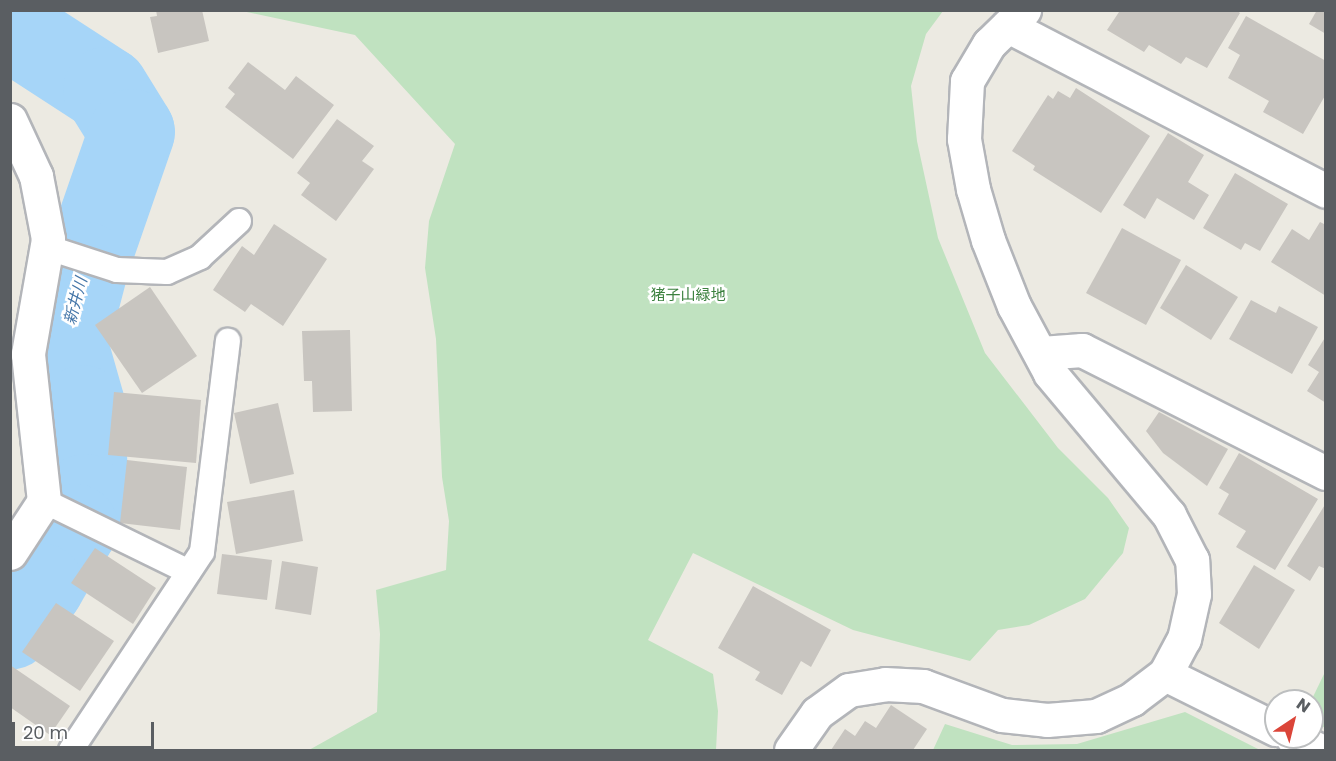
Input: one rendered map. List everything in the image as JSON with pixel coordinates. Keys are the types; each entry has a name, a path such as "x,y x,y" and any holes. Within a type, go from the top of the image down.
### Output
{"street":[{"path":"791,750 817,713 849,690 885,684 923,686 1002,716 1047,720 1096,716 1132,699 1165,674 1184,639 1194,594 1192,560 1169,515 1050,373 1014,306 988,240 964,139 967,81 989,44 1016,18 1326,191"},
{"path":"10,120 36,176 48,239 28,354 44,501 10,553"},
{"path":"1041,353 1082,350 1326,473"},
{"path":"1165,674 1264,723"}],"lane":[{"path":"46,247 117,270 167,272 200,257 239,221"},
{"path":"71,750 202,552 228,341"},
{"path":"44,501 189,572"}],"green space":[{"name":"猪子山緑地","path":"242,11 943,11 926,34 911,86 917,141 938,238 985,353 1058,448 1108,498 1129,528 1123,553 1085,599 1029,625 998,630 970,661 853,630 693,553 648,640 713,674 718,711 716,750 309,750 377,712 380,634 376,590 446,570 449,521 442,477 436,339 425,268 429,221 455,144 355,35"},
{"path":"1325,672 1325,728 1324,689 1317,689"},
{"path":"1185,712 1260,750 933,750 945,724 1012,745 1077,744"}],"building":[{"path":"156,10 202,10 209,41 158,53 150,17 157,16"},
{"path":"1125,10 1237,10 1240,13 1207,68 1186,57 1181,64 1149,45 1144,52 1107,30 1119,12"},
{"path":"1317,10 1326,10 1326,34 1309,24"},
{"path":"1246,16 1326,61 1326,94 1303,134 1263,112 1269,101 1228,78 1240,55 1228,48"},
{"path":"248,62 285,90 296,76 334,105 293,159 225,107 235,94 228,88"},
{"path":"1076,88 1150,136 1101,213 1033,170 1035,166 1012,151 1048,95 1053,99 1058,91 1070,98"},
{"path":"337,119 374,146 362,161 374,169 336,221 301,195 310,183 297,173"},
{"path":"1168,133 1204,155 1188,182 1209,195 1194,220 1157,198 1145,219 1123,205"},
{"path":"1235,173 1288,204 1260,251 1245,243 1241,250 1203,228"},
{"path":"1320,222 1326,225 1326,296 1271,262 1292,229 1309,240"},
{"path":"274,224 327,259 283,326 251,304 245,312 213,290 242,246 254,255"},
{"path":"1122,228 1181,260 1146,325 1086,293"},
{"path":"1186,265 1238,297 1211,340 1160,308"},
{"path":"150,287 197,356 142,393 95,325"},
{"path":"1251,300 1276,313 1279,306 1318,327 1292,374 1229,339"},
{"path":"350,330 352,411 313,412 312,381 304,381 302,331"},
{"path":"1326,336 1326,403 1307,391 1319,372 1308,365"},
{"path":"114,392 201,400 196,463 108,455"},
{"path":"278,403 294,474 250,484 234,413"},
{"path":"1159,412 1228,449 1207,486 1163,453 1146,431"},
{"path":"1239,453 1318,499 1275,570 1236,547 1246,531 1218,514 1229,494 1219,488"},
{"path":"127,460 187,467 180,530 120,523"},
{"path":"294,490 303,541 236,554 227,502"},
{"path":"1326,503 1326,569 1319,566 1310,581 1287,566"},
{"path":"95,548 156,588 133,624 71,583"},
{"path":"222,554 272,560 267,600 217,594"},
{"path":"282,561 318,567 311,615 275,609"},
{"path":"1254,565 1295,590 1259,649 1219,623"},
{"path":"753,586 831,630 811,667 801,661 782,695 755,680 760,672 718,648"},
{"path":"56,603 114,641 80,691 22,652"},
{"path":"10,665 70,706 50,735 10,707"},
{"path":"891,705 927,729 913,750 831,750 845,729 855,736 865,721 876,728"}],"waterway":[{"name":"新井川","path":"10,13 26,38 106,90 132,132 86,265 65,345 83,408 85,497 75,527 41,586 10,627"}]}
